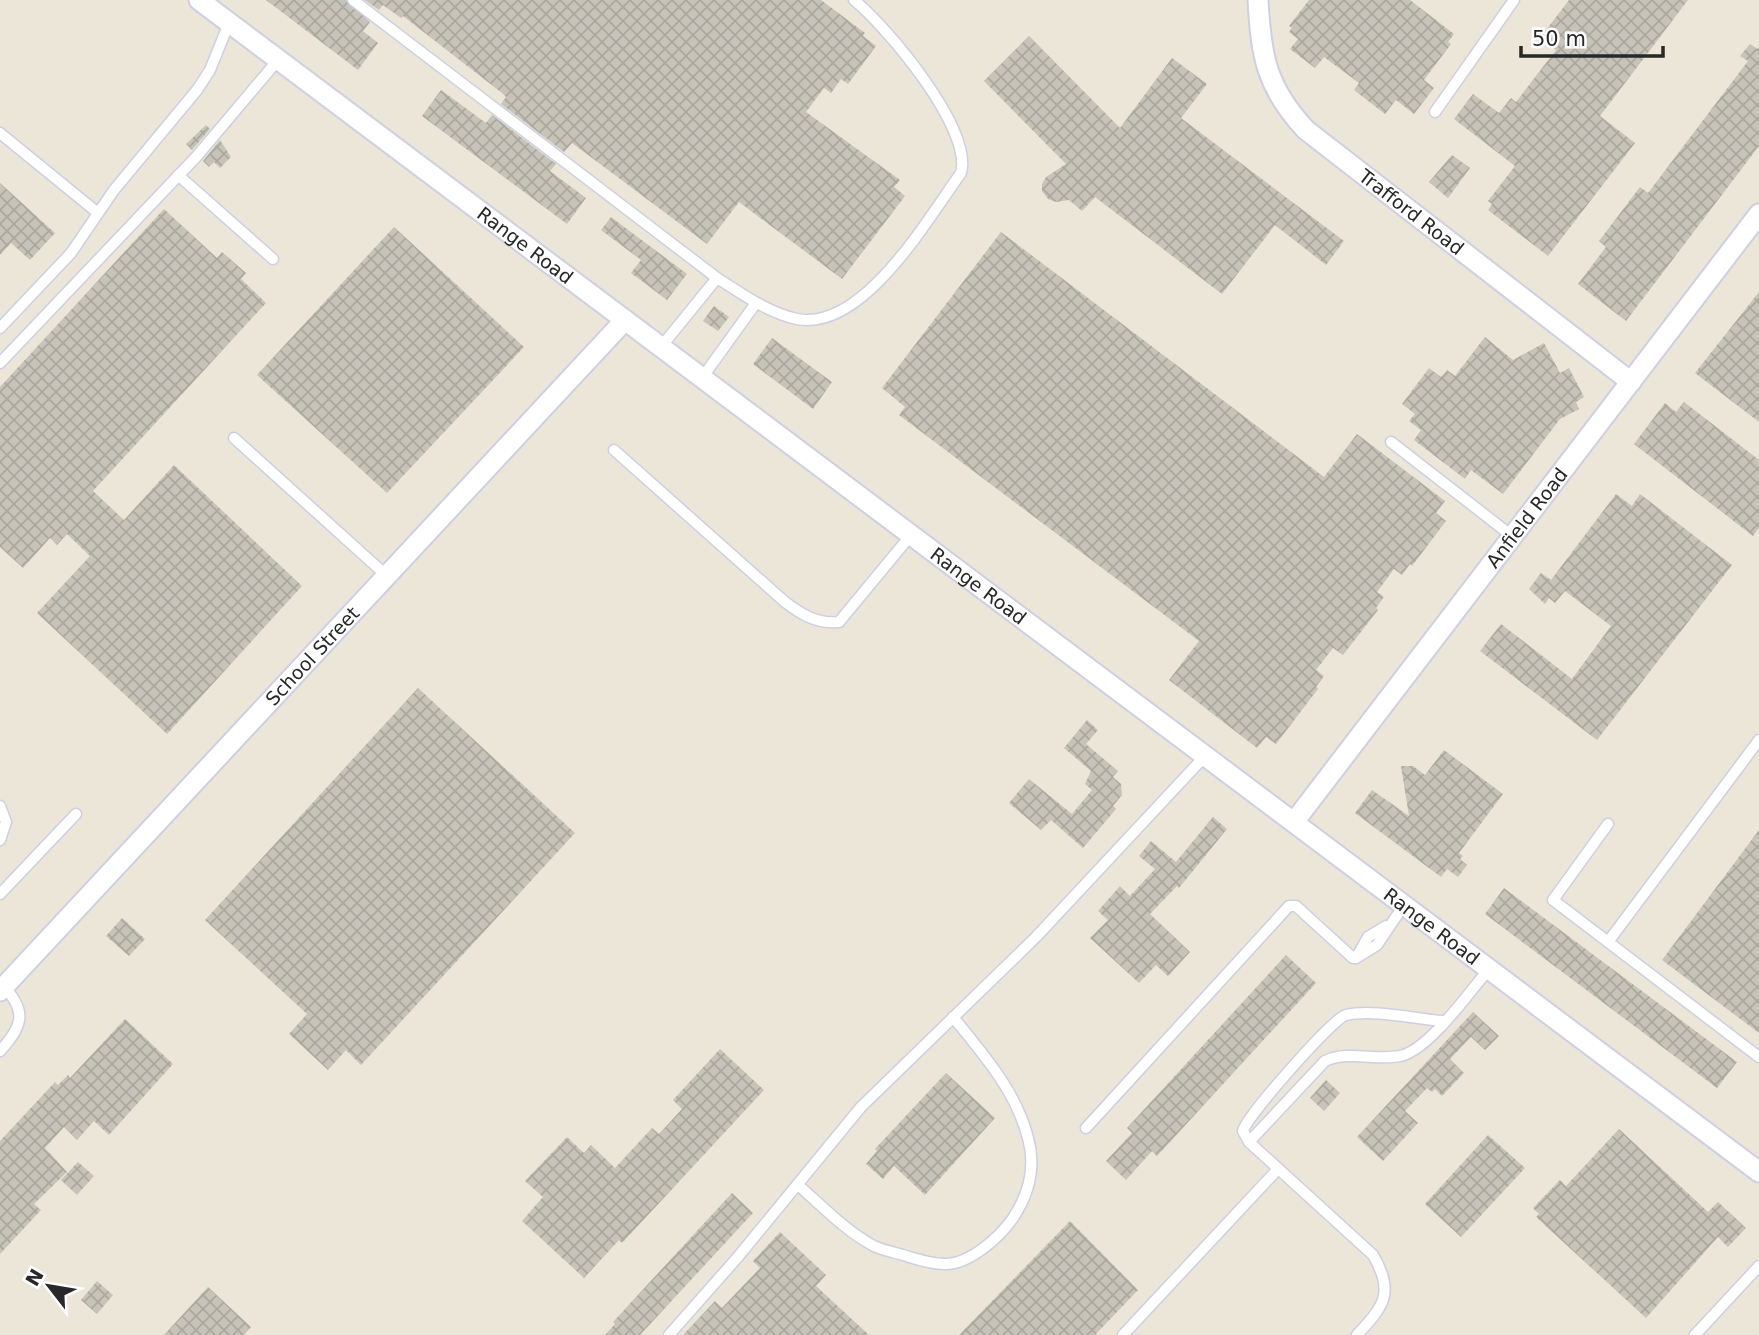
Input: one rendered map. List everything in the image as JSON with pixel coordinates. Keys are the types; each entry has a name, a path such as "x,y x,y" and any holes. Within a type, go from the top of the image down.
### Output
{"street":[{"name":"Range Road","path":"199,0 1759,1172"},
{"name":"Trafford Road","path":"1258,0 1261,53 1281,99 1306,130 1630,382"},
{"name":"Anfield Road","path":"1294,822 1759,214"},
{"name":"School Street","path":"1,986 625,320"}],"lane":[{"path":"353,0 717,278 756,303 796,319 816,321 860,299 891,269 961,173 962,148 952,124 895,38 854,0"},
{"path":"1435,112 1514,0"},
{"path":"0,328 71,253 140,157 197,90 210,70 229,23"},
{"path":"0,363 178,175 278,60"},
{"path":"0,133 98,213"},
{"path":"178,175 273,259"},
{"path":"662,347 717,278"},
{"path":"702,378 756,303"},
{"path":"234,438 387,576"},
{"path":"1391,442 1512,536"},
{"path":"614,450 785,602 799,612 826,623 839,622 911,535"},
{"path":"1608,942 1759,740"},
{"path":"669,1335 798,1185 860,1107 1036,937 1205,756"},
{"path":"0,807 6,822 0,840"},
{"path":"0,894 76,814"},
{"path":"1608,824 1553,900 1759,1057"},
{"path":"1086,1128 1289,906 1296,906 1356,958 1368,937 1389,924 1404,905"},
{"path":"1250,1142 1325,1061 1340,1057 1401,1056 1416,1048 1489,969"},
{"path":"0,1051 15,1031 21,1014 16,999 1,986"},
{"path":"1357,1335 1381,1310 1386,1297 1381,1269 1373,1255 1278,1169 1243,1132 1247,1121 1339,1017 1359,1014 1443,1021"},
{"path":"798,1185 874,1247 947,1265 987,1246 1008,1225 1026,1198 1031,1174 1028,1139 1013,1099 995,1068 953,1017"},
{"path":"1124,1335 1278,1169"},
{"path":"1695,1335 1759,1266"}],"building":[{"path":"266,0 346,0 370,22 363,31 378,43 358,70"},
{"path":"365,0 821,0 865,33 863,36 876,46 848,84 841,79 831,93 824,88 806,112 900,180 894,187 905,196 842,279 739,202 707,244 572,143 564,152 501,104 506,97 502,93 403,16 401,18 383,5 379,10"},
{"path":"1309,0 1410,0 1454,34 1448,42 1451,44 1424,80 1434,88 1414,114 1396,100 1385,114 1354,90 1359,83 1324,57 1315,68 1290,49 1298,39 1289,32 1292,28 1289,26"},
{"path":"1569,0 1688,0 1600,116 1635,143 1548,256 1488,210 1492,204 1488,201 1515,166 1454,119 1473,94 1499,113 1511,98 1516,102 1556,50 1540,38"},
{"path":"1029,36 1120,128 1172,58 1207,84 1181,118 1344,241 1326,265 1275,225 1222,294 1095,197 1082,211 1069,200 1056,202 1048,199 1042,191 1042,184 1046,177 1066,164 984,81"},
{"path":"1750,44 1757,49 1759,47 1759,146 1626,321 1578,284 1606,247 1599,241 1640,187 1648,193 1748,61 1740,56"},
{"path":"441,90 486,123 492,115 556,164 550,171 586,198 567,224 422,116"},
{"path":"206,125 210,129 192,150 186,144"},
{"path":"220,140 231,157 220,168 214,162 209,167 203,161"},
{"path":"1452,155 1470,168 1448,198 1429,182"},
{"path":"0,183 55,233 30,260 11,243 0,255"},
{"path":"164,209 217,258 222,252 246,273 241,279 266,303 93,491 124,520 174,465 302,586 167,734 37,613 90,556 67,534 57,545 50,538 23,568 0,547 0,387"},
{"path":"611,217 687,274 667,300 631,273 641,260 601,230"},
{"path":"394,227 524,347 387,493 257,375"},
{"path":"1001,232 1324,477 1357,434 1445,501 1436,513 1446,521 1412,566 1410,564 1402,575 1394,569 1377,592 1384,597 1376,608 1378,610 1343,655 1333,648 1316,670 1324,676 1316,687 1318,689 1276,744 1266,737 1257,748 1169,680 1199,641 899,415 905,407 882,388"},
{"path":"1759,292 1759,422 1695,373"},
{"path":"714,306 729,317 718,331 703,321"},
{"path":"1485,337 1513,360 1544,343 1560,373 1569,368 1584,397 1576,402 1579,409 1560,419 1503,494 1471,470 1465,479 1414,440 1421,430 1409,421 1415,414 1402,404 1429,368 1441,377 1447,370 1455,376"},
{"path":"772,338 832,382 813,409 753,364"},
{"path":"1684,402 1759,460 1759,528 1753,536 1634,444 1665,403 1676,412"},
{"path":"1616,494 1632,506 1640,494 1732,565 1597,740 1480,651 1501,624 1572,679 1611,626 1565,591 1555,603 1549,598 1545,604 1529,589 1541,573 1551,580"},
{"path":"418,688 575,833 361,1065 346,1050 328,1070 289,1034 307,1014 205,920"},
{"path":"1087,720 1098,730 1086,744 1118,771 1113,777 1121,784 1122,795 1113,806 1116,809 1083,848 1051,820 1041,830 1009,803 1029,779 1072,814 1092,790 1085,784 1091,771 1064,748"},
{"path":"1444,750 1503,794 1459,853 1463,856 1460,859 1467,865 1458,877 1447,869 1441,877 1355,813 1372,790 1409,816 1401,766 1413,766 1425,775"},
{"path":"1213,817 1227,829 1179,888 1177,886 1150,914 1190,952 1168,976 1156,965 1139,983 1090,938 1108,920 1098,911 1120,886 1130,896 1155,869 1139,856 1151,841 1176,862"},
{"path":"1759,830 1759,1033 1662,960"},
{"path":"1504,888 1737,1062 1717,1088 1485,914"},
{"path":"122,918 145,939 129,956 106,936"},
{"path":"1286,955 1316,983 1157,1156 1152,1151 1126,1180 1106,1161 1132,1133 1127,1128"},
{"path":"1473,1012 1499,1036 1485,1050 1471,1037 1450,1059 1464,1073 1442,1096 1435,1089 1432,1092 1427,1088 1405,1111 1418,1123 1383,1161 1357,1137"},
{"path":"125,1019 173,1064 109,1135 94,1121 77,1140 64,1127 45,1148 67,1172 34,1204 41,1210 0,1254 0,1141 55,1082 58,1085 68,1075 70,1078"},
{"path":"720,1049 764,1090 622,1243 619,1240 584,1278 522,1221 543,1197 525,1181 567,1137 584,1153 591,1145 615,1168 652,1128 659,1134 682,1109 673,1100"},
{"path":"946,1073 995,1118 925,1195 894,1166 883,1179 866,1164 877,1151 875,1149"},
{"path":"1326,1080 1340,1093 1324,1111 1310,1098"},
{"path":"1619,1129 1708,1212 1718,1202 1746,1228 1728,1247 1718,1237 1646,1318 1536,1217 1539,1214 1533,1208 1560,1180 1566,1186"},
{"path":"1488,1135 1525,1168 1461,1237 1425,1204"},
{"path":"78,1162 94,1176 77,1195 61,1180"},
{"path":"732,1193 753,1213 640,1335 605,1335 615,1324 613,1322"},
{"path":"1070,1221 1138,1290 1095,1335 959,1335"},
{"path":"780,1232 826,1275 816,1286 869,1335 683,1335 715,1301 722,1308 760,1268 753,1261"},
{"path":"97,1281 113,1295 97,1314 81,1300"},
{"path":"208,1287 251,1327 244,1335 164,1335"}]}
